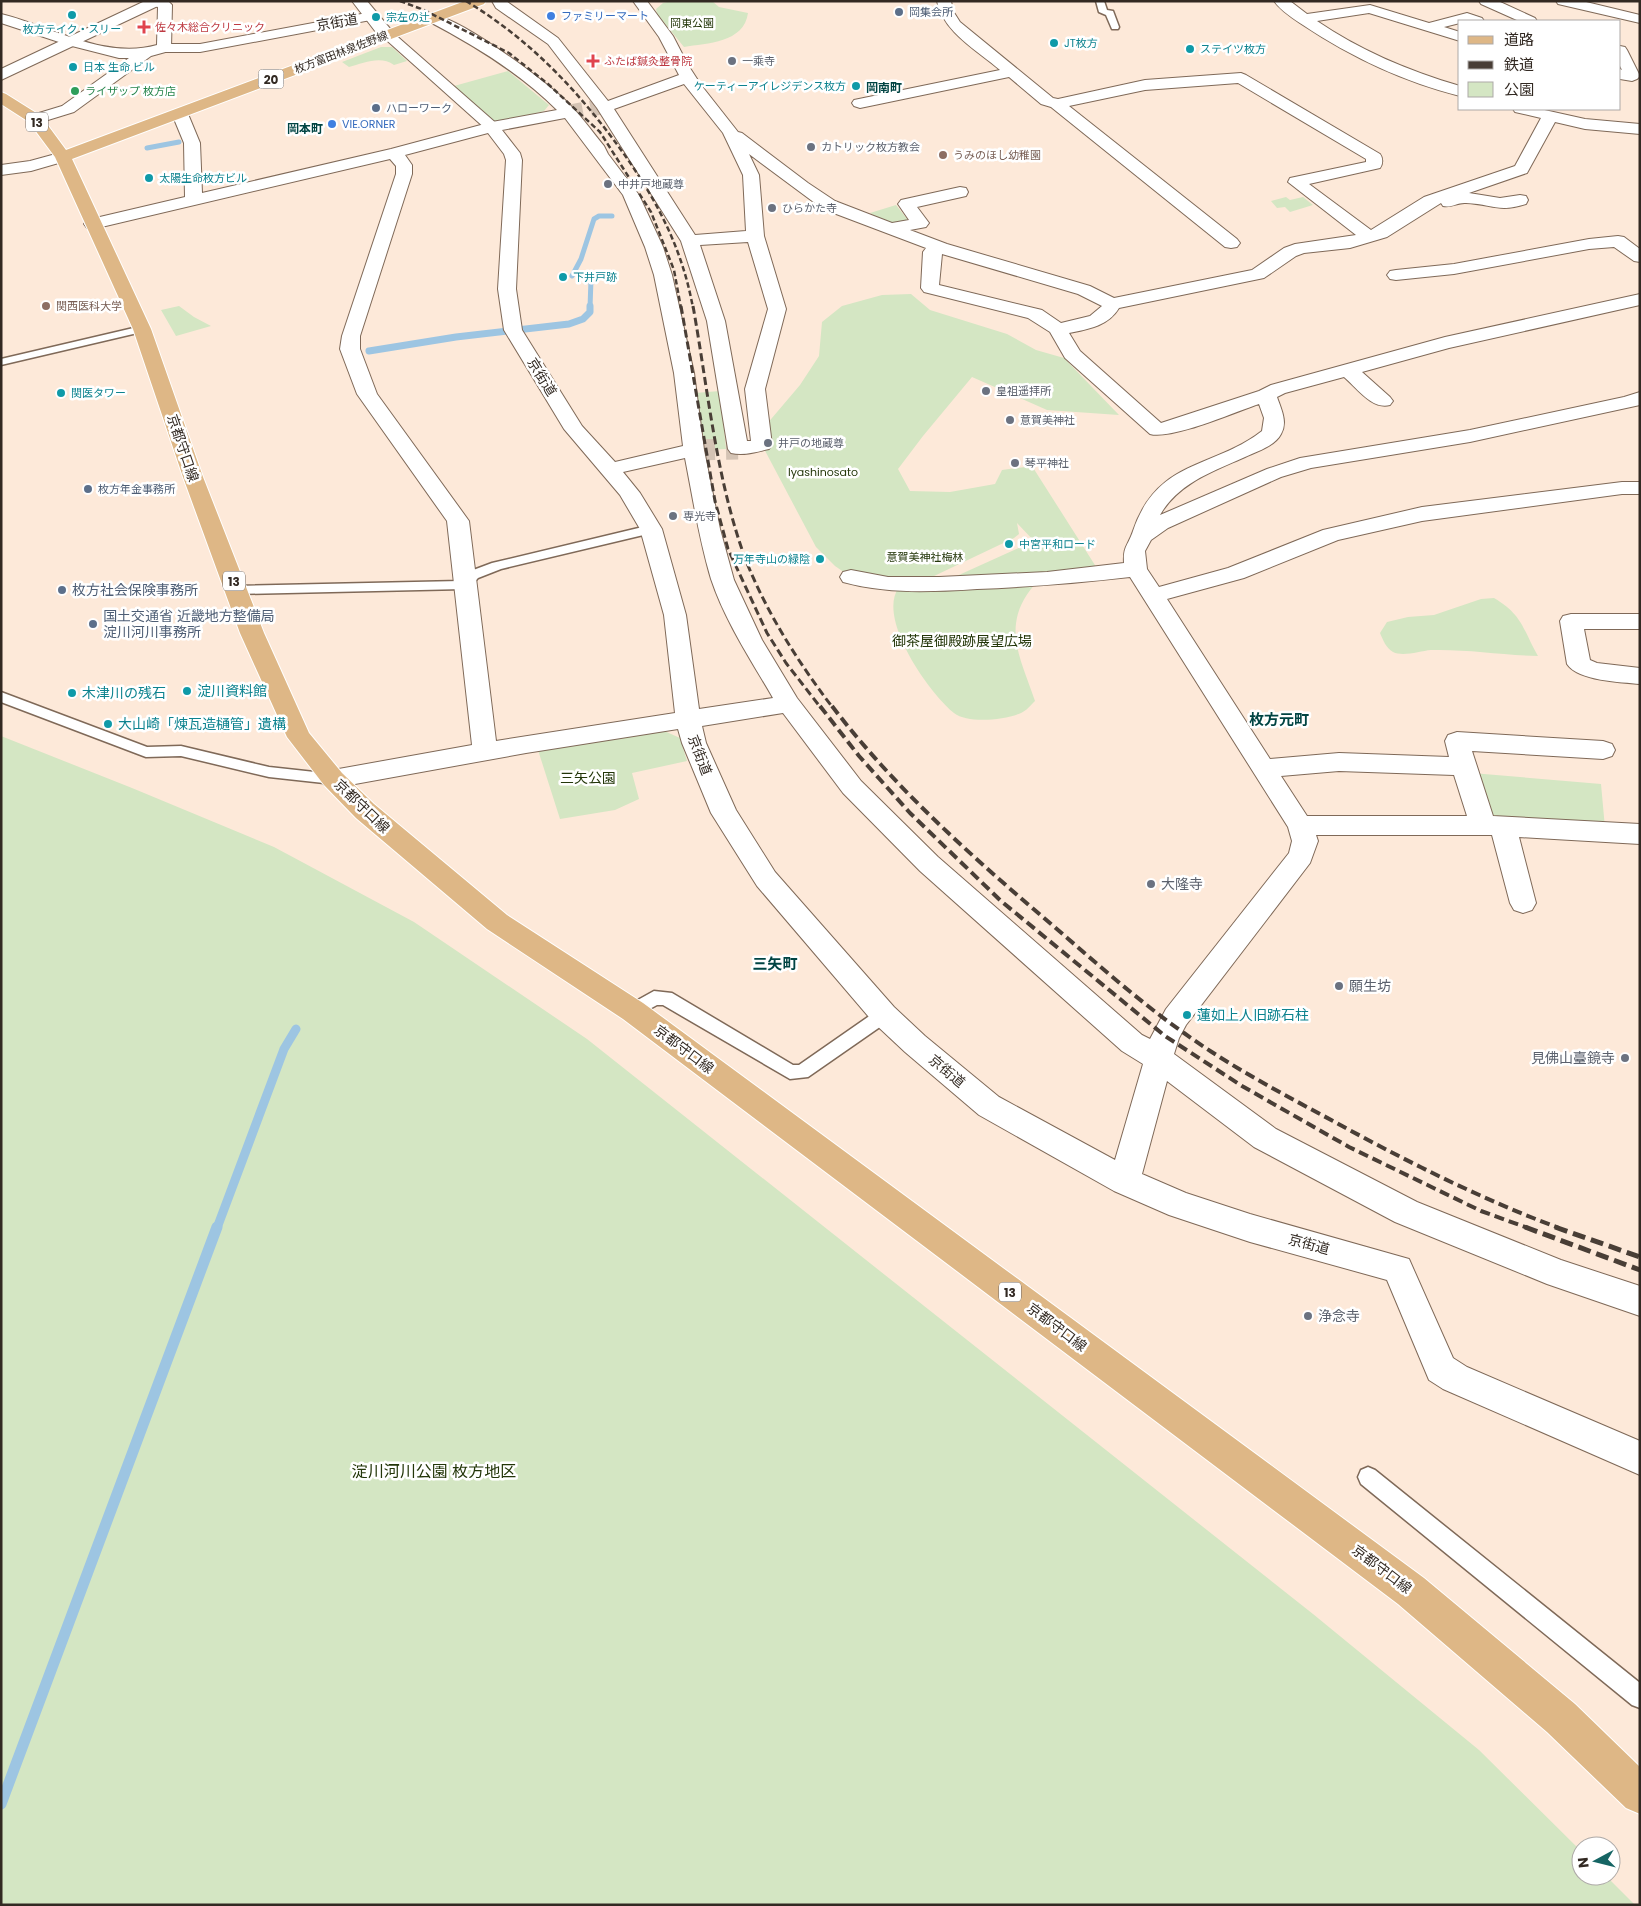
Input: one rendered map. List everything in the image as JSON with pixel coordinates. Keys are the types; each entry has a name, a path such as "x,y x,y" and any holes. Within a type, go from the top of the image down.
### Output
{"main road":[{"name":"枚方富田林泉佐野線","path":"63,157 479,1"},
{"name":"京都守口線","path":"1,97 35,119 63,157 142,329 193,478 252,633 299,737 333,779 364,811 497,922 633,1011 1411,1591 1560,1718 1640,1794"}],"street":[{"path":"1,75 157,1 165,5 164,48"},
{"path":"359,1 372,16"},
{"path":"499,1 501,5 553,42 604,106 690,241 716,321 738,449 762,445 756,390 777,309 755,236 751,175 730,132 688,77 666,36 640,1"},
{"path":"944,1 946,11 955,25 1047,101 1057,104 1231,243"},
{"path":"1281,1 1302,19 1366,57 1402,73 1458,90"},
{"path":"1486,1 1528,20"},
{"path":"1563,1 1640,19"},
{"path":"1385,14 1412,6"},
{"path":"1302,19 1370,9 1458,36"},
{"name":"京街道","path":"1,18 73,42 119,54 146,53 164,48 200,48 372,16 380,28 492,128 512,153 514,160 507,289 514,330 574,429 629,493 651,529 675,615 688,719 694,743 724,814 766,879 884,1015 915,1044 989,1106 1125,1181 1180,1205 1250,1228 1398,1269 1426,1337 1442,1369 1454,1378 1640,1458"},
{"path":"1429,27 1466,17 1474,20"},
{"path":"433,18 520,72 559,103 598,149 600,155 612,168 631,195 654,247 663,276 684,373 694,450 709,529 723,580 750,640 788,704 852,787 929,864 1132,1043 1158,1059 1265,1138 1406,1212 1558,1274 1640,1301"},
{"path":"1621,50 1640,52"},
{"path":"1621,52 1632,76 1621,74"},
{"path":"35,119 68,109 146,53"},
{"path":"860,103 1012,72"},
{"path":"604,106 688,77"},
{"path":"1057,104 1144,85 1241,78 1374,157 1374,166 1296,182 1369,237"},
{"path":"1525,110 1585,124 1640,129"},
{"path":"93,224 394,154 492,128 567,113"},
{"path":"180,114 192,143 194,200"},
{"path":"730,132 802,187 829,205 941,248 1084,290 1112,304 1258,274 1290,252 1301,248 1350,242 1369,237 1392,227 1430,201 1521,169 1550,117"},
{"path":"394,154 404,165 404,174 352,336 350,349 367,394 458,520 464,585 485,752"},
{"path":"1,170 31,166 63,157"},
{"path":"890,229 920,223 907,204 960,192"},
{"path":"1430,201 1441,204 1467,197 1482,202 1500,204 1520,200"},
{"path":"690,241 755,236"},
{"path":"1396,275 1454,270 1588,244 1618,241 1640,257"},
{"path":"941,248 932,252 930,288 1035,314 1058,329 1072,354 1157,430 1266,395 1278,389 1454,341 1640,299"},
{"path":"1058,329 1099,320 1108,313 1112,304"},
{"path":"1348,370 1383,401"},
{"path":"1125,1181 1165,1036 1176,1017 1301,856 1305,841 1300,826 1136,570 1134,551 1151,512 1168,488 1183,478 1256,445 1272,433 1274,418 1266,395"},
{"path":"1142,536 1160,523 1274,474 1307,462 1470,436 1630,402 1640,398"},
{"path":"610,469 694,450"},
{"path":"1152,596 1236,572 1331,535 1422,514 1622,488 1640,488"},
{"path":"851,577 888,584 939,584 1047,579 1136,570"},
{"path":"1640,622 1571,621 1579,664 1593,670 1640,676"},
{"path":"333,779 485,752 788,704"},
{"path":"1523,903 1493,826 1464,766 1457,741 1603,750"},
{"path":"1263,768 1339,762 1464,766"},
{"path":"1300,826 1493,826 1640,834"}],"lane":[{"path":"1100,1 1103,12 1110,13 1114,27"},
{"path":"1,362 142,329"},
{"path":"237,590 464,585 473,575 497,566 651,529"},
{"path":"1,697 146,752 181,751 269,772 333,779"},
{"path":"633,1011 654,998 666,998 790,1072 802,1072 884,1015"},
{"path":"1368,1477 1640,1697"}],"green space":[{"name":"岡東公園","path":"672,1 712,1 719,7 748,13 745,23 732,36 723,40 684,47 657,14 656,9 663,3"},
{"path":"381,47 392,47 407,61 394,65 378,60 349,67 342,62"},
{"path":"508,71 549,105 544,111 497,124 454,86"},
{"path":"1286,197 1290,200 1303,197 1313,205 1290,212 1285,207 1277,208 1271,201"},
{"path":"896,205 908,220 891,225 870,213"},
{"path":"911,294 930,310 1007,334 1036,350 1064,358 1119,415 1047,410 972,377 898,469 910,491 950,492 995,484 1002,470 1032,466 1100,573 939,584 1034,541 1017,523 1019,534 1014,538 932,577 851,577 835,566 816,547 762,445 761,431 800,385 819,356 822,322 842,306 882,295"},
{"path":"179,306 211,326 176,336 161,310"},
{"path":"720,391 726,449 701,450 695,393"},
{"name":"御茶屋御殿跡展望広場","path":"1035,584 1024,599 1018,613 1016,641 1035,701 1021,713 1006,718 977,720 968,719 954,713 932,689 908,654 894,617 894,600 899,587"},
{"path":"1494,598 1504,604 1517,617 1538,656 1444,650 1407,654 1397,653 1388,648 1380,633 1387,622 1408,617 1434,615 1481,599"},
{"name":"三矢公園","path":"662,730 680,738 687,761 632,773 639,799 615,810 560,819 538,750"},
{"name":"淀川河川公園 枚方地区","path":"1,736 274,847 414,922 587,1039 1313,1614 1479,1750 1571,1841 1571,1886 1616,1886 1635,1905 1,1905"},
{"path":"1472,773 1601,784 1605,828 1488,821"}],"waterway":[{"path":"147,148 179,142"},
{"path":"572,276 581,259 594,219 599,216 612,216"},
{"path":"590,308 591,279"},
{"path":"369,351 456,337 569,324 583,319 590,312 590,308"},
{"path":"217,1228 284,1049 296,1029"},
{"path":"1,1804 217,1227"}],"tunnel":[{"path":"567,113 604,106"},
{"path":"694,450 738,449"}],"railway":[{"path":"400,1 424,10 509,53 548,84 600,132 651,212 674,270 681,308"},
{"path":"466,1 507,29 562,78 625,155 651,195 672,238 681,260 693,308"},
{"path":"681,306 715,501 728,549 767,633 786,663 821,708"},
{"path":"693,306 720,465 735,528 745,558 753,578 784,636 807,673 833,708"},
{"path":"820,706 859,756 910,813 1001,901 1165,1036 1242,1086 1349,1147 1481,1211 1528,1228"},
{"path":"832,706 877,760 951,836 1106,971 1184,1033 1257,1080 1388,1151 1472,1192 1559,1228"},
{"path":"1525,1227 1640,1270"},
{"path":"1555,1227 1640,1257"}],"place":[{"name":"岡集会所","path":"899,12"},
{"name":"枚方テイク・スリー","path":"72,15"},
{"name":"ファミリーマート","path":"551,16"},
{"name":"宗左の辻","path":"376,17"},
{"name":"佐々木総合クリニック","path":"144,27"},
{"name":"JT枚方","path":"1054,43"},
{"name":"ステイツ枚方","path":"1190,49"},
{"name":"ふたば鍼灸整骨院","path":"593,61"},
{"name":"一乘寺","path":"732,61"},
{"name":"日本 生命 ビル","path":"73,67"},
{"name":"ケーティーアイレジデンス枚方","path":"856,86"},
{"name":"ライザップ 枚方店","path":"75,91"},
{"name":"ハローワーク","path":"376,108"},
{"name":"VIE.ORNER","path":"332,124"},
{"name":"カトリック枚方教会","path":"811,147"},
{"name":"うみのほし幼稚園","path":"943,155"},
{"name":"太陽生命枚方ビル","path":"149,178"},
{"name":"中井戸地蔵尊","path":"608,184"},
{"name":"ひらかた寺","path":"772,208"},
{"name":"下井戸跡","path":"563,277"},
{"name":"関西医科大学","path":"46,306"},
{"name":"皇祖遥拝所","path":"986,391"},
{"name":"関医タワー","path":"61,393"},
{"name":"意賀美神社","path":"1010,420"},
{"name":"井戸の地蔵尊","path":"768,443"},
{"name":"琴平神社","path":"1015,463"},
{"name":"枚方年金事務所","path":"88,489"},
{"name":"専光寺","path":"673,516"},
{"name":"中宮平和ロード","path":"1009,544"},
{"name":"万年寺山の緑陰","path":"820,559"},
{"name":"枚方社会保険事務所","path":"62,590"},
{"name":"国土交通省 近畿地方整備局 淀川河川事務所","path":"93,624"},
{"name":"淀川資料館","path":"187,691"},
{"name":"木津川の残石","path":"72,693"},
{"name":"大山崎「煉瓦造樋管」遺構","path":"108,724"},
{"name":"大隆寺","path":"1151,884"},
{"name":"願生坊","path":"1339,986"},
{"name":"蓮如上人旧跡石柱","path":"1187,1015"},
{"name":"見佛山臺鏡寺","path":"1625,1058"},
{"name":"浄念寺","path":"1308,1316"}],"district":[{"name":"岡南町","path":"884,87"},
{"name":"岡本町","path":"305,128"},
{"name":"枚方元町","path":"1279,719"},
{"name":"三矢町","path":"775,963"}],"park label":[{"name":"Iyashinosato","path":"823,472"},
{"name":"意賀美神社梅林","path":"925,557"}]}
